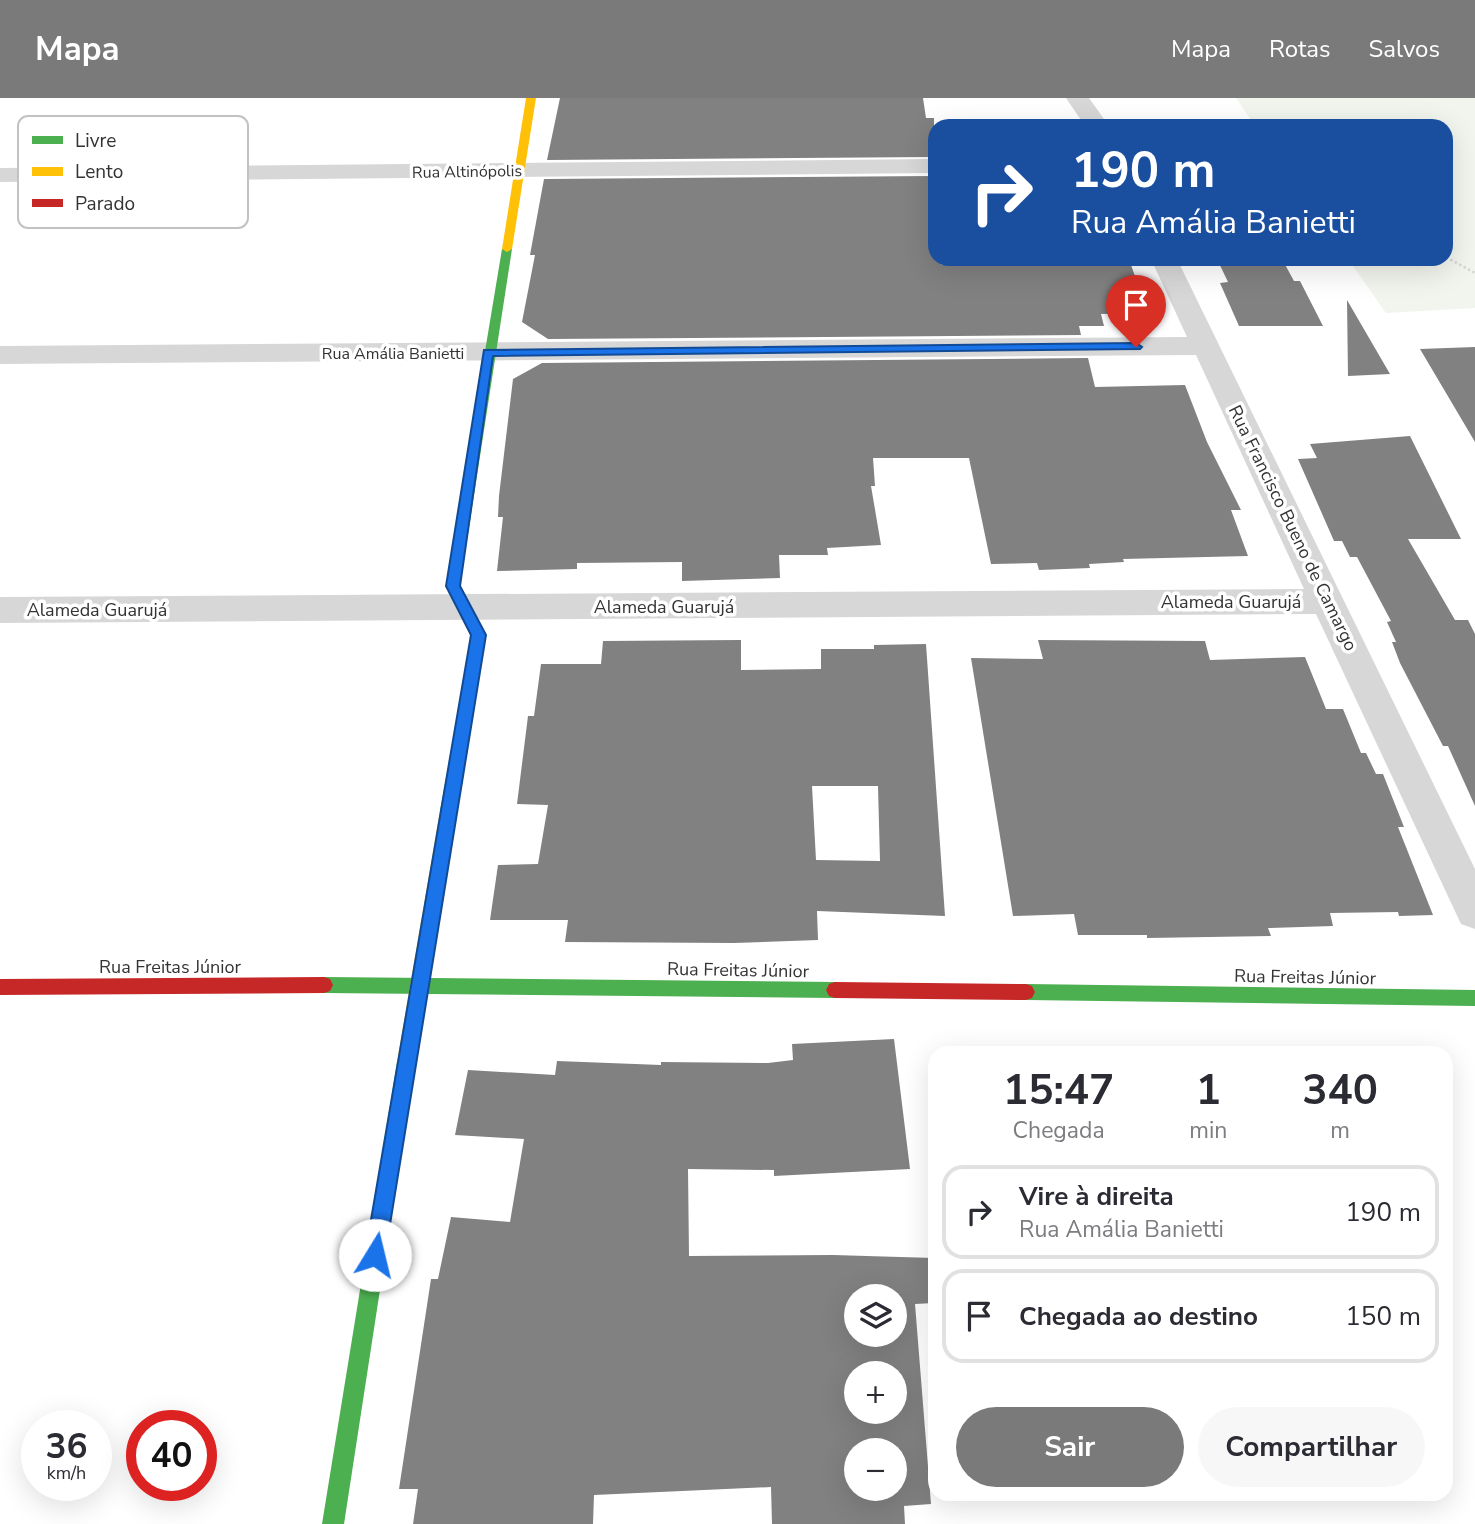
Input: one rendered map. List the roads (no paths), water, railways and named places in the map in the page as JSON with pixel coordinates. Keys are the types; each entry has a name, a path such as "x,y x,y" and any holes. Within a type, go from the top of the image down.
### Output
{"street":[{"path":"332,1524 418,985 479,635 453,586 488,352 531,98"},
{"path":"1077,98 1092,119"},
{"name":"Rua Altinópolis","path":"248,173 928,166"},
{"name":"Rua Altinópolis","path":"0,175 18,175"},
{"name":"Rua Francisco Bueno de Camargo","path":"1167,266 1475,911"},
{"name":"Rua Amália Banietti","path":"0,355 1206,346"},
{"name":"Alameda Guarujá","path":"0,610 1328,601"},
{"name":"Rua Freitas Júnior","path":"0,987 418,985 1475,999"}]}
